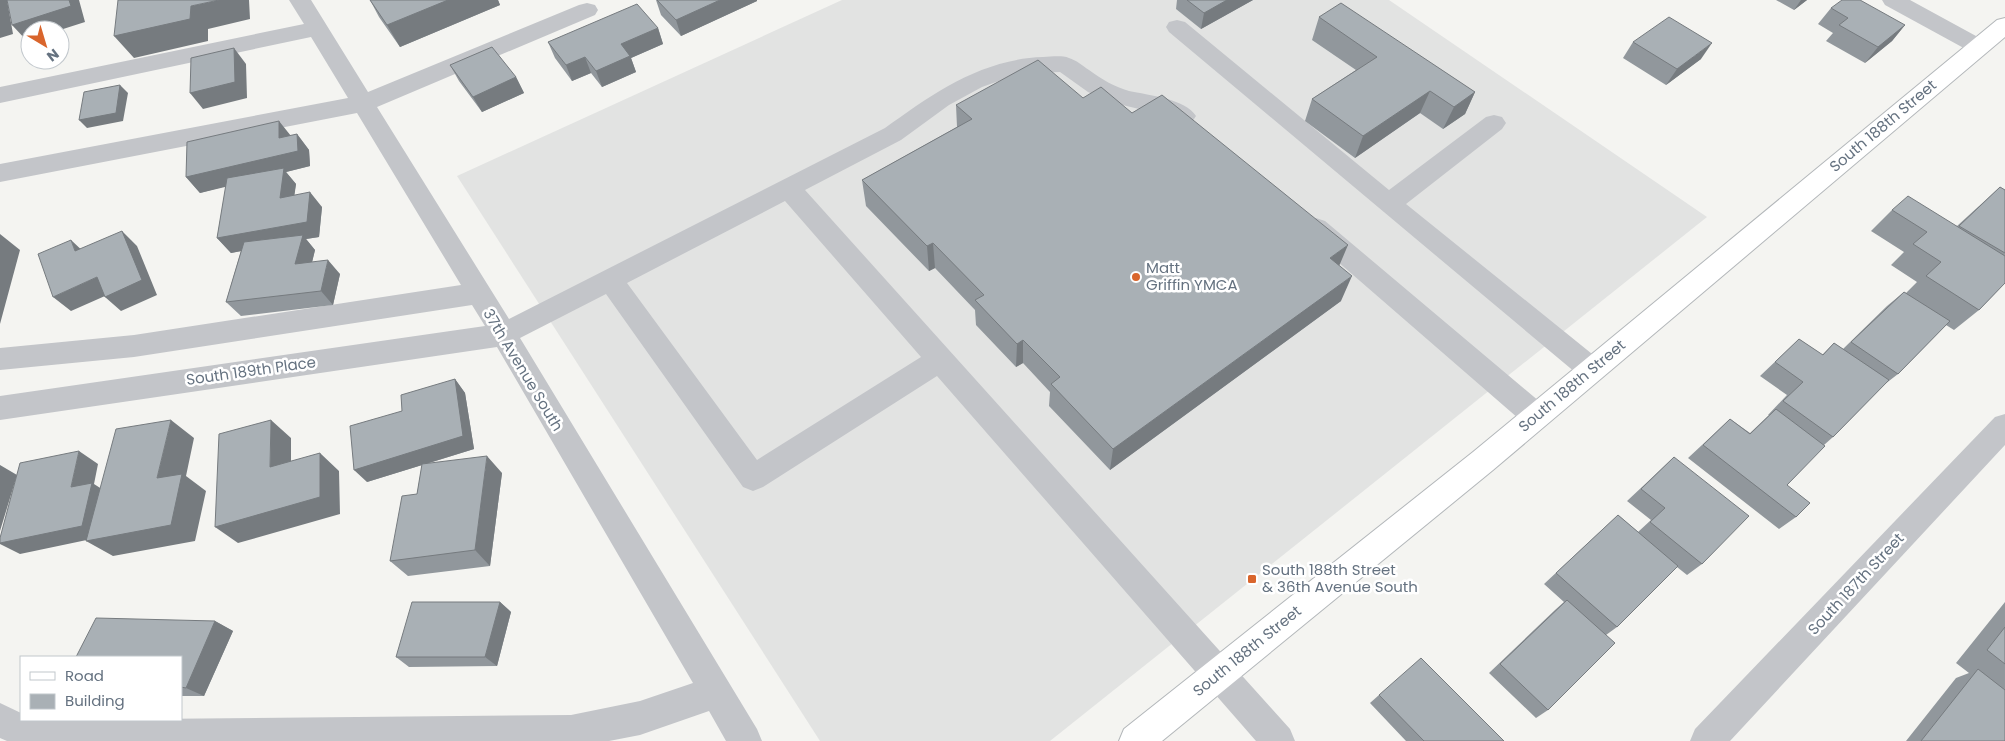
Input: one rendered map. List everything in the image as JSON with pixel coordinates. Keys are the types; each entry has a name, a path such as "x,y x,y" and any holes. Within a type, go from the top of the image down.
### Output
{"main road":[{"name":"South 188th Street","path":"1136,741 1592,370 2005,26"}],"street":[{"name":"37th Avenue South","path":"300,0 479,293 502,335 745,741"},
{"path":"1893,0 1979,47"},
{"path":"0,173 364,103 587,10"},
{"path":"1177,27 1592,370"},
{"path":"0,94 318,28"},
{"name":"South 189th Place","path":"0,408 502,335 894,134 941,99 974,81 1007,70 1035,65 1064,64 1096,86 1122,97 1162,106 1186,117 1200,129"},
{"path":"1389,204 1494,123"},
{"path":"788,188 1278,741"},
{"path":"1297,212 1536,416"},
{"path":"610,280 752,478 940,360"},
{"path":"0,359 134,346 479,293"},
{"name":"South 187th Street","path":"1707,741 2005,426"},
{"path":"0,720 34,737 571,732 640,718 715,692"}],"shaded area":[{"path":"842,0 1389,0 1707,217 1050,741 820,741 457,176"}],"building":[{"path":"7,0 69,0 71,6 28,20 20,20 20,22 12,25"},
{"path":"118,0 219,0 191,6 190,19 114,36"},
{"path":"370,0 448,0 387,25"},
{"path":"657,0 720,0 676,20"},
{"path":"1187,0 1227,0 1204,13"},
{"path":"1842,0 1860,0 1905,25 1878,47 1839,25 1848,18 1831,8"},
{"path":"1341,3 1475,92 1454,107 1430,91 1363,136 1312,99 1377,57 1319,17"},
{"path":"637,4 658,28 621,44 630,56 596,71 585,57 566,65 548,42"},
{"path":"1669,17 1712,43 1677,69 1633,42"},
{"path":"492,47 516,77 473,97 450,65"},
{"path":"234,48 235,82 190,93 191,58"},
{"name":"Matt Griffin YMCA","path":"1038,60 1083,98 1101,87 1132,113 1162,95 1348,245 1330,258 1352,276 1113,449 1051,384 1060,377 1023,340 1017,344 975,300 984,295 933,243 927,246 862,180 972,119 956,105"},
{"path":"120,85 116,113 79,120 84,92"},
{"path":"279,121 279,138 297,134 298,151 186,177 187,142"},
{"path":"284,168 280,198 310,192 307,222 217,238 227,178"},
{"path":"2000,187 2005,190 2005,253 1959,226"},
{"path":"1908,196 2005,256 2005,283 1979,310 1926,276 1941,262 1913,244 1927,232 1892,210"},
{"path":"122,231 142,280 105,297 97,277 53,297 38,254 71,240 75,251"},
{"path":"303,235 295,264 328,260 321,291 226,302 244,242"},
{"path":"1904,292 1950,321 1898,374 1851,342"},
{"path":"1799,339 1823,355 1834,343 1889,380 1833,437 1783,401 1803,382 1775,362"},
{"path":"455,379 463,436 354,470 350,426 402,411 401,395"},
{"path":"1776,409 1825,446 1787,485 1810,503 1796,517 1703,445 1730,419 1750,434"},
{"path":"171,420 157,478 182,474 171,525 86,541 116,429"},
{"path":"271,420 270,467 320,453 320,497 215,527 219,434"},
{"path":"79,451 71,487 92,483 82,526 0,543 20,463"},
{"path":"487,456 475,550 390,561 402,496 417,494 422,464"},
{"path":"1674,457 1749,516 1702,564 1650,522 1665,508 1641,489"},
{"path":"1618,515 1678,566 1617,627 1556,573"},
{"path":"1567,600 1615,643 1548,710 1500,664"},
{"path":"412,602 500,602 485,657 396,657"},
{"path":"96,618 215,621 186,688 182,687 182,656 77,656"},
{"path":"2005,627 2005,664 1987,650"},
{"path":"1421,658 1504,741 1424,741 1379,695"},
{"path":"1978,669 2005,690 2005,741 1921,741"}],"place":[{"name":"Matt Griffin YMCA","path":"1136,277"},
{"name":"South 188th Street & 36th Avenue South","path":"1252,579"}]}
